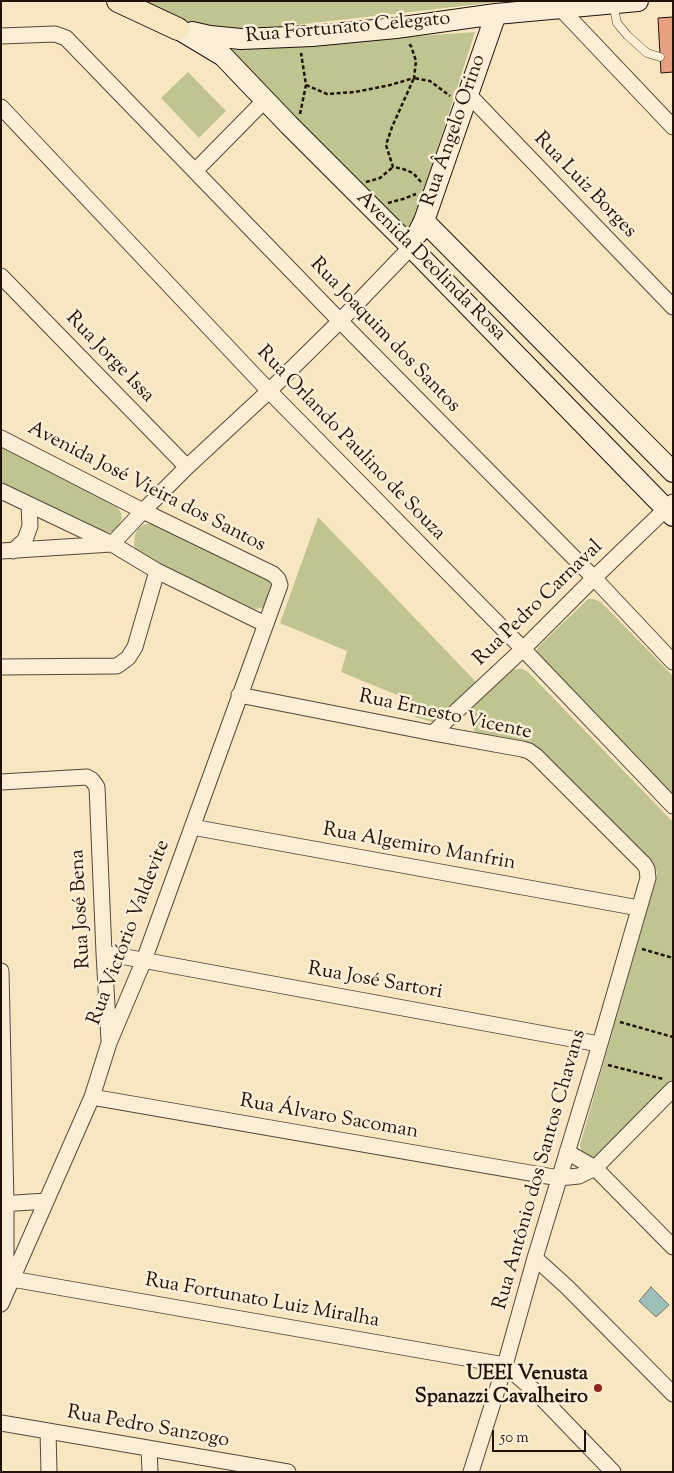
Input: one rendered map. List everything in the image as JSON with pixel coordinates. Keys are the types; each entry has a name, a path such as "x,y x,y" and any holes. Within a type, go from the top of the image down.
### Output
{"main road":[{"path":"118,1 178,29"}],"street":[{"name":"Rua Fortunato Celegato","path":"178,29 210,36 241,39 298,37 396,28 496,14 638,1"},
{"path":"560,8 673,127"},
{"name":"Rua Ângelo Orino","path":"411,247 424,221 496,14"},
{"name":"Avenida Deolinda Rosa","path":"178,29 223,56 670,509"},
{"name":"Rua Joaquim dos Santos","path":"1,36 55,34 66,38 340,321 594,578 673,662"},
{"path":"195,171 265,100"},
{"name":"Rua Luiz Borges","path":"465,100 673,307"},
{"name":"Rua Orlando Paulino de Souza","path":"1,107 269,391 523,649 673,806"},
{"name":"Avenida Deolinda Rosa","path":"424,221 673,472"},
{"path":"7,551 112,544 187,467 269,391 340,321 411,247"},
{"name":"Rua Jorge Issa","path":"1,276 187,467"},
{"name":"Avenida José Vieira dos Santos","path":"1,438 143,511 273,574"},
{"path":"1,491 112,544 157,571 265,624"},
{"path":"7,551 25,540 30,526 29,505"},
{"name":"Rua Pedro Carnaval","path":"433,733 523,649 594,578 670,509"},
{"path":"1,667 117,666 128,658 135,647 157,571"},
{"name":"Rua Victório Valdevite","path":"1,1304 9,1279 92,1097 109,1043 144,960 280,585 278,579 273,574"},
{"name":"Rua Ernesto Vicente","path":"240,695 529,751 644,864 647,869 648,878"},
{"name":"Rua José Bena","path":"1,782 87,777 97,786 109,1043"},
{"name":"Rua Algemiro Manfrin","path":"192,827 639,908"},
{"name":"Rua Antônio dos Santos Chavans","path":"471,1472 505,1364 648,878"},
{"name":"Rua José Sartori","path":"104,954 599,1044"},
{"path":"1,971 4,1204 9,1279"},
{"path":"595,1168 669,1091"},
{"name":"Rua Álvaro Sacoman","path":"92,1097 559,1178 579,1176 595,1168"},
{"path":"567,1152 595,1168 673,1247"},
{"path":"4,1204 46,1201"},
{"path":"535,1258 566,1286 673,1394"},
{"name":"Rua Fortunato Luiz Miralha","path":"9,1279 505,1364"},
{"path":"505,1364 538,1394 613,1472"},
{"name":"Rua Pedro Sanzogo","path":"1,1423 149,1448 252,1469 288,1472"},
{"path":"48,1431 49,1472"},
{"path":"149,1448 150,1472"}],"lane":[{"path":"613,4 618,23 627,35 648,53 660,57"}],"path":[{"path":"393,168 386,145 414,78 416,60 411,46 396,28"},
{"path":"289,125 301,114 306,85 298,37"},
{"path":"306,85 327,94 346,93 390,85 414,78 430,81 465,100"},
{"path":"360,184 380,178 393,168 414,173 422,184"},
{"path":"381,205 417,193"},
{"path":"628,944 673,958"},
{"path":"607,1018 673,1037"},
{"path":"595,1061 669,1091"}],"green space":[{"path":"141,1 506,1 278,27 228,29 177,20"},
{"path":"475,32 410,234 230,50"},
{"path":"188,72 226,111 199,138 161,98"},
{"path":"1,445 115,503 122,518 119,526 112,532 101,533 1,482"},
{"path":"318,517 477,683 435,723 415,717 419,704 341,672 347,651 280,623"},
{"path":"152,523 269,580 273,585 267,606 255,609 250,607 141,555 136,551 134,545 135,534 143,525"},
{"path":"588,599 601,602 673,676 673,801 536,653 538,647"},
{"path":"517,669 528,672 673,822 673,1083 593,1157 589,1157 582,1152 580,1145 657,872 652,863 530,746 480,736 471,727 472,708 511,670"}],"water":[{"path":"651,1287 669,1305 656,1317 639,1301"}],"building":[{"path":"673,17 673,72 661,73 658,18"}],"place":[{"name":"UEEI Venusta Spanazzi Cavalheiro","path":"598,1388"}]}
